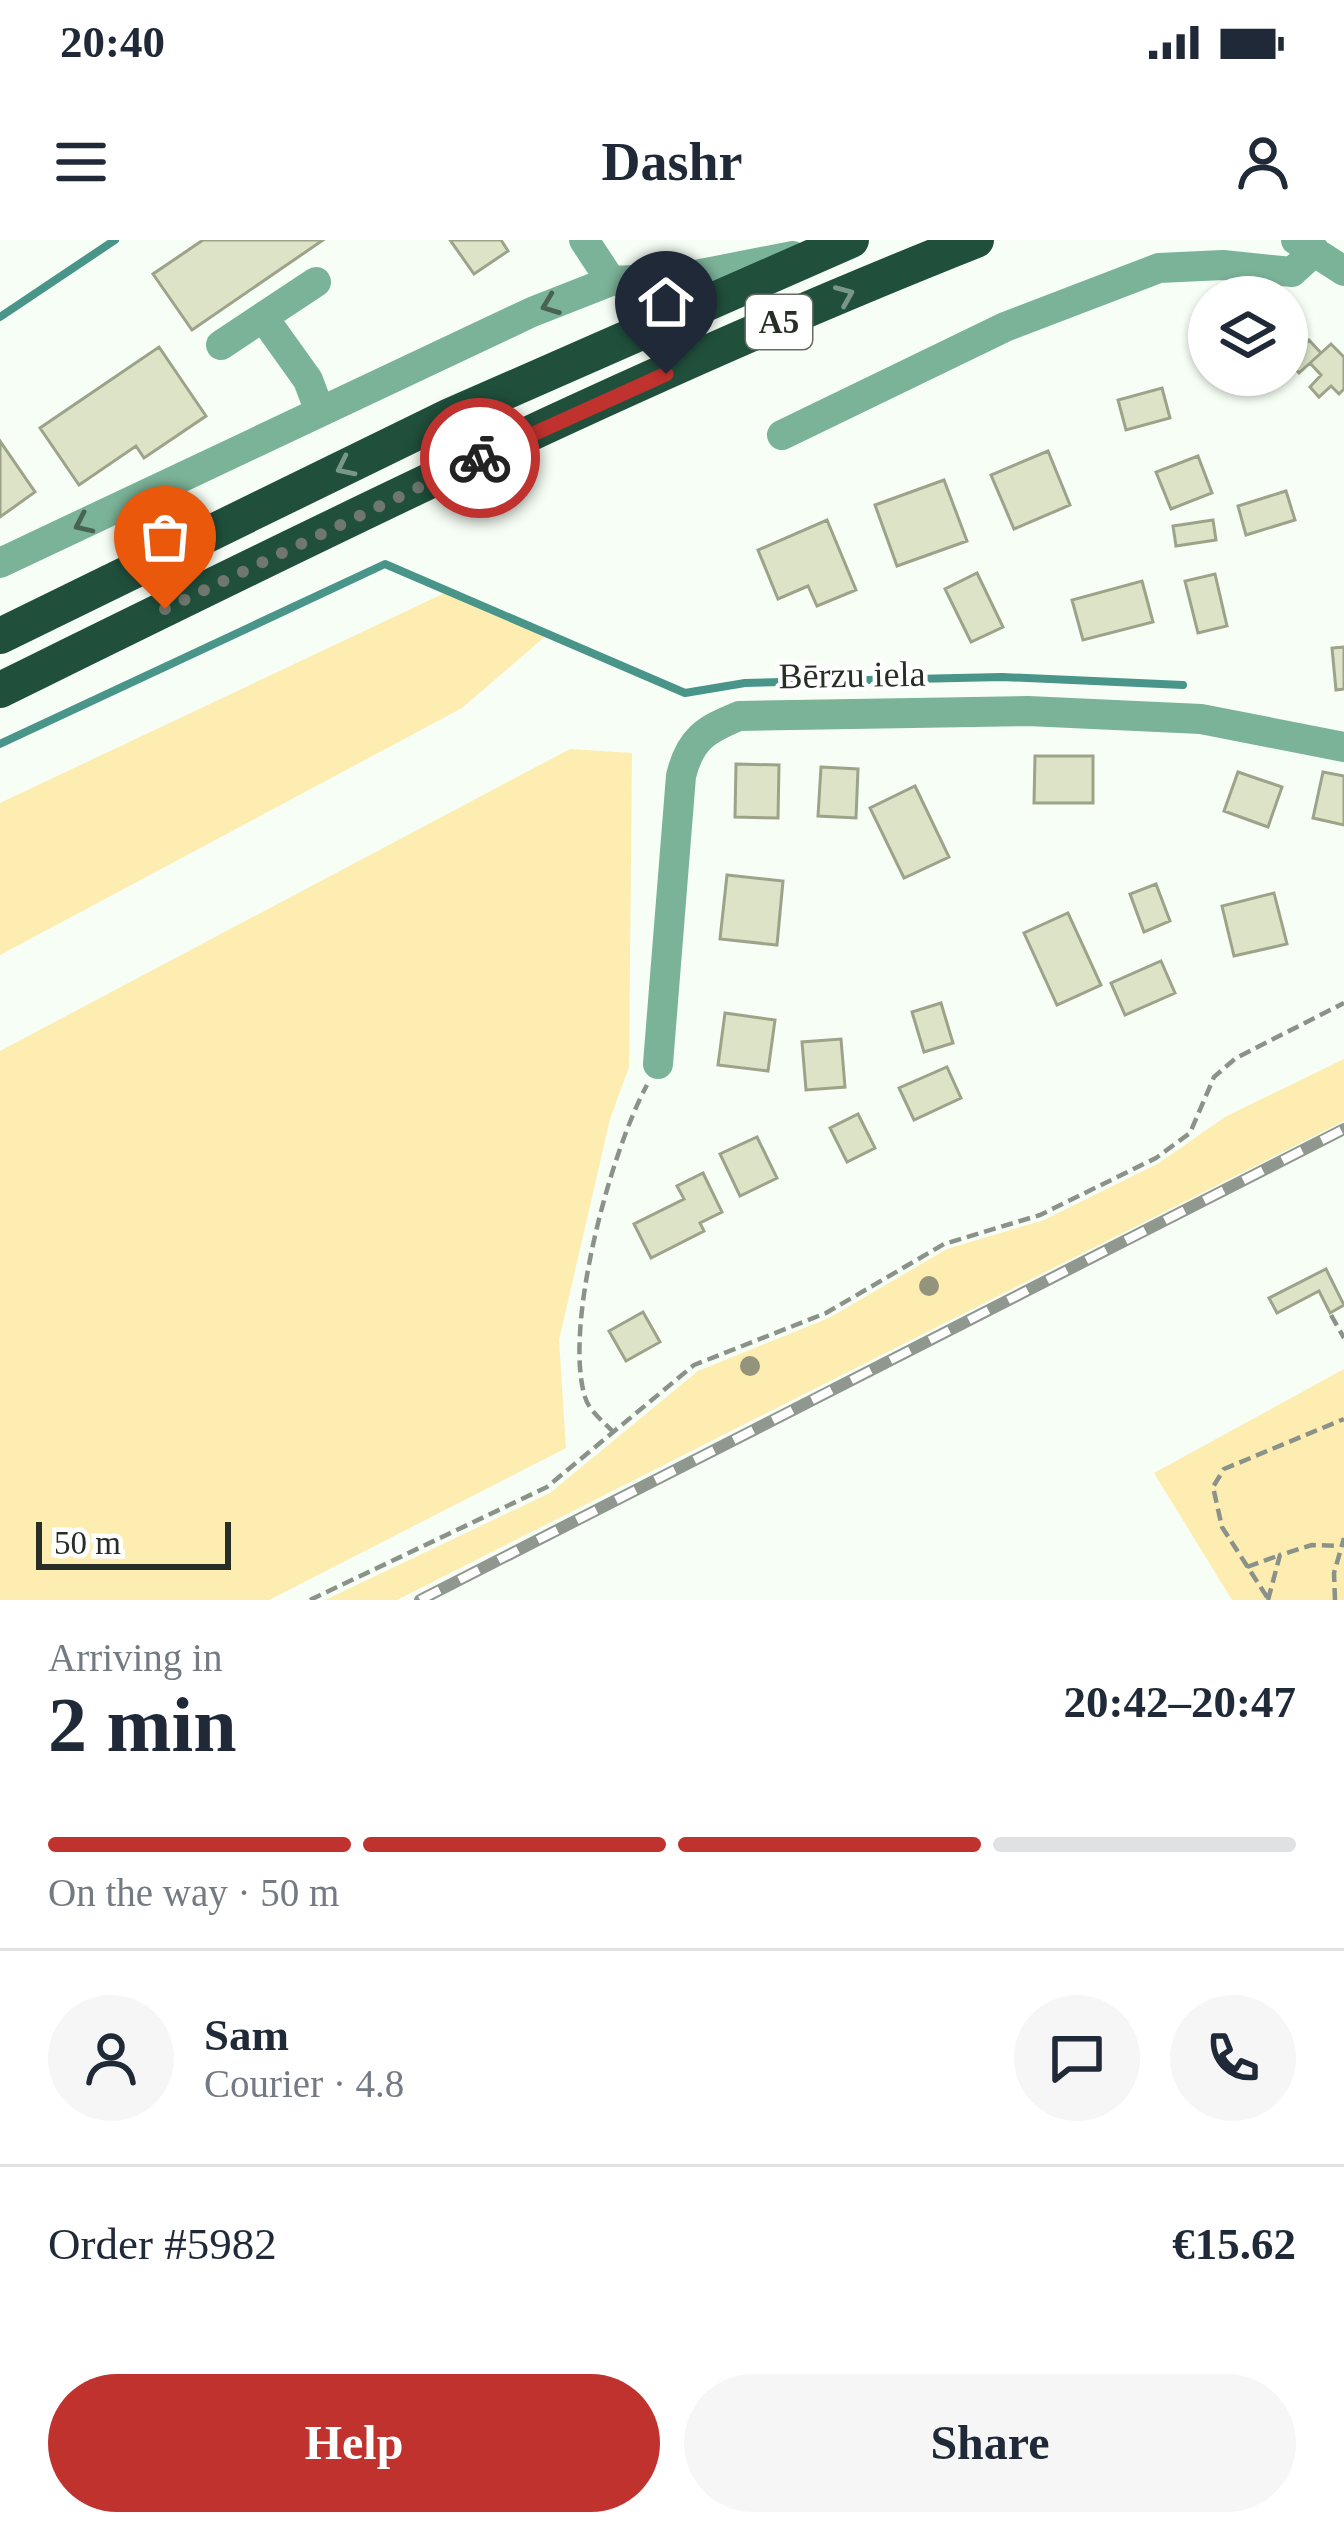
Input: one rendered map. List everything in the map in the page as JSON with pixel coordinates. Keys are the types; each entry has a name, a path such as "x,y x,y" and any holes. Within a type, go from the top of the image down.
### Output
{"highway":[{"name":"A5","path":"0,690 460,467 976,240"},
{"name":"A5","path":"0,636 450,416 839,245"},
{"path":"450,416 434,436 433,450 439,463 460,467"}],"street":[{"path":"584,240 611,281"},
{"path":"0,563 532,312 611,281 680,278 839,245"},
{"path":"782,435 1004,327 1159,268 1223,265 1292,272 1305,245 1344,271"},
{"path":"221,345 316,282"},
{"path":"263,317 308,380 320,412"},
{"name":"Bērzu iela","path":"658,1064 681,776 687,752 702,731 739,716 1028,711 1201,719 1344,747"}],"path":[{"path":"310,1600 547,1487 694,1365 720,1351 826,1312 944,1244 1040,1215 1156,1158 1190,1133 1214,1077 1236,1058 1344,1003"},
{"path":"614,1432 586,1403 577,1360 586,1287 623,1129 658,1064"},
{"path":"1331,1316 1344,1338"},
{"path":"1268,1598 1222,1528 1213,1487 1224,1469 1344,1420"},
{"path":"1335,1600 1339,1546 1344,1538"},
{"path":"1247,1567 1312,1545 1339,1546"},
{"path":"1268,1598 1280,1555"}],"shaded area":[{"path":"449,591 548,634 462,708 0,955 0,803"},
{"path":"570,749 632,753 629,1067 610,1119 559,1340 566,1448 269,1600 0,1600 0,1051"},
{"path":"1344,1059 1344,1121 397,1600 325,1600 550,1493 698,1371 829,1318 947,1249 1044,1220 1159,1163 1225,1117"},
{"path":"1344,1369 1344,1600 1232,1600 1154,1473"}],"building":[{"path":"203,240 323,240 192,330 153,274"},
{"path":"450,240 501,240 508,251 474,274"},
{"path":"1308,341 1321,353 1308,365"},
{"path":"1331,344 1344,357 1344,389 1339,394 1331,386 1319,397 1310,387 1321,375 1310,363"},
{"path":"159,347 206,416 144,458 136,446 79,485 40,428"},
{"path":"1162,388 1170,418 1126,430 1118,400"},
{"path":"0,441 35,492 0,517"},
{"path":"1048,451 1070,505 1014,529 991,475"},
{"path":"1198,456 1212,493 1171,509 1156,472"},
{"path":"944,480 967,541 897,566 875,505"},
{"path":"1286,491 1295,520 1246,535 1238,506"},
{"path":"827,520 856,590 817,606 808,586 778,599 758,550"},
{"path":"1213,520 1216,540 1176,546 1173,526"},
{"path":"977,573 1003,627 971,642 945,589"},
{"path":"1215,574 1227,626 1198,633 1185,581"},
{"path":"1142,581 1153,622 1083,640 1072,600"},
{"path":"1344,647 1344,689 1336,690 1332,648"},
{"path":"1035,756 1093,756 1093,803 1034,803"},
{"path":"736,764 779,765 778,818 735,817"},
{"path":"821,767 858,769 856,818 818,816"},
{"path":"1238,772 1282,787 1268,827 1224,811"},
{"path":"1323,772 1344,776 1344,825 1313,818"},
{"path":"915,786 949,857 904,878 870,808"},
{"path":"727,875 783,881 777,945 720,939"},
{"path":"1156,884 1170,921 1144,932 1130,894"},
{"path":"1274,893 1287,944 1234,956 1222,906"},
{"path":"1068,913 1101,985 1057,1005 1024,933"},
{"path":"1161,961 1175,993 1125,1015 1111,983"},
{"path":"941,1003 953,1043 924,1052 912,1012"},
{"path":"725,1013 775,1020 768,1071 718,1065"},
{"path":"841,1039 845,1087 806,1090 802,1042"},
{"path":"947,1067 961,1098 914,1120 899,1088"},
{"path":"858,1114 875,1148 847,1162 830,1128"},
{"path":"757,1137 777,1178 740,1196 720,1154"},
{"path":"703,1173 722,1212 700,1223 704,1231 651,1258 634,1224 684,1199 677,1186"},
{"path":"1326,1269 1344,1305 1330,1313 1319,1291 1277,1313 1269,1298"},
{"path":"643,1312 660,1342 626,1361 609,1331"}],"waterway":[{"path":"0,317 115,240"},
{"path":"0,744 385,564 685,693 745,683 824,681"},
{"path":"868,680 1002,677 1183,685"}],"railway":[{"path":"420,1600 1344,1129"}],"way so far":[{"path":"165,609 480,458"}],"route":[{"path":"480,458 666,374"}]}
